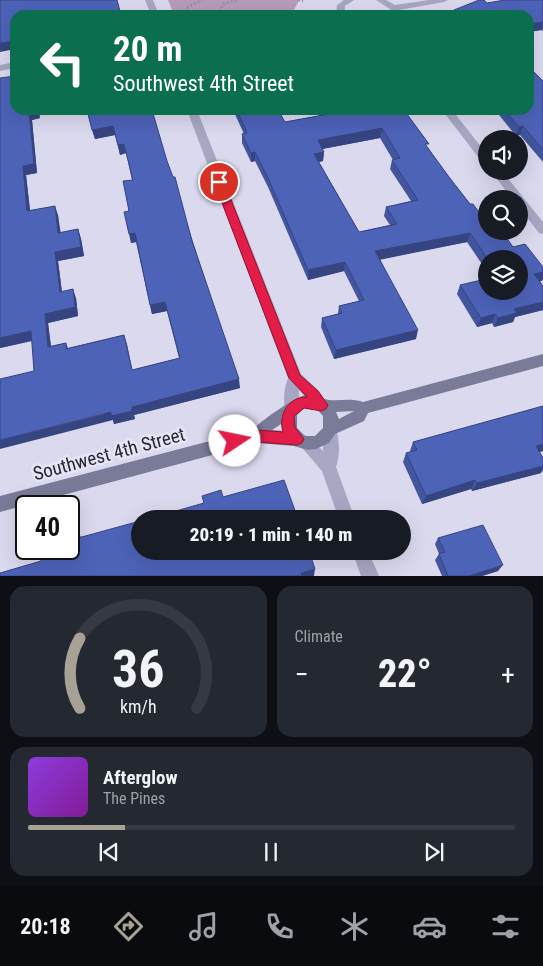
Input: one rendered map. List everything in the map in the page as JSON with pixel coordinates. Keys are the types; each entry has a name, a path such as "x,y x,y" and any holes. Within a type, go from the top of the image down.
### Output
{"street":[{"path":"340,10 341,5 350,0"},
{"path":"380,0 394,10"},
{"path":"399,10 444,0"},
{"path":"194,115 295,378 314,395 331,416 331,461 328,467"},
{"path":"451,115 478,150"},
{"path":"503,180 511,190"},
{"path":"528,211 543,230"},
{"name":"Southwest 4th Street","path":"257,436 266,426 302,402 315,402 322,406 354,405 363,408 543,360"},
{"path":"295,378 292,386 291,411 287,418 288,430 328,467 344,510"},
{"name":"Southwest 4th Street","path":"0,504 257,436 316,442 331,430 359,416 363,408"},
{"path":"364,560 370,576"}],"path":[{"path":"187,10 186,8 202,0"},
{"path":"220,10 223,4 237,0"},
{"path":"298,0 303,1"}],"shaded area":[{"path":"168,0 299,0 294,10 172,10"}],"building":[{"path":"0,0 117,0 120,10 10,10 10,42 0,43"},
{"path":"479,0 484,0 487,3 505,0 543,0 543,22 534,23 534,10 454,10"},
{"path":"534,72 543,81 543,150 523,126 519,127 508,115 534,115"},
{"path":"10,77 10,115 29,115 34,164 23,166 27,211 55,206 58,233 78,229 81,247 55,252 60,292 73,289 75,307 45,314 48,347 66,343 66,349 124,335 132,370 180,358 165,302 150,305 135,233 129,234 124,212 129,211 123,181 133,180 124,144 118,145 113,126 92,130 88,115 153,115 167,161 173,177 175,177 192,241 239,379 132,407 132,411 111,416 111,412 0,440 0,379 34,371 31,331 0,338 0,78"},
{"path":"239,115 281,115 285,122 324,115 408,115 429,144 425,144 449,177 470,204 473,204 478,211 478,240 508,240 513,247 525,244 543,267 543,272 534,274 543,286 543,302 514,309 517,313 498,318 495,314 481,318 460,285 478,281 478,300 528,300 528,250 482,250 470,233 375,251 418,330 336,350 322,318 342,313 339,306 364,300 345,262 308,270 268,178 255,152 251,153 242,134 247,133","holes":["382,128 400,158 392,160 418,200 386,207 397,224 359,232 314,154 324,152 318,140"]},
{"path":"543,406 543,444 536,446 543,458 543,466 477,483 475,480 426,496 406,453 417,450 413,442"},
{"path":"284,480 295,510 180,510 204,503 202,496 221,490 223,497"},
{"path":"131,523 131,560 312,560 315,569 301,573 302,576 0,576 0,573 41,560 80,560 80,537"},
{"path":"483,525 503,565 469,576 448,576 439,554 445,552 438,538"}],"route":[{"path":"219,182 295,378 314,395 321,405 315,402 302,402 289,412 287,418 288,430 297,439 257,436 235,441"}]}
